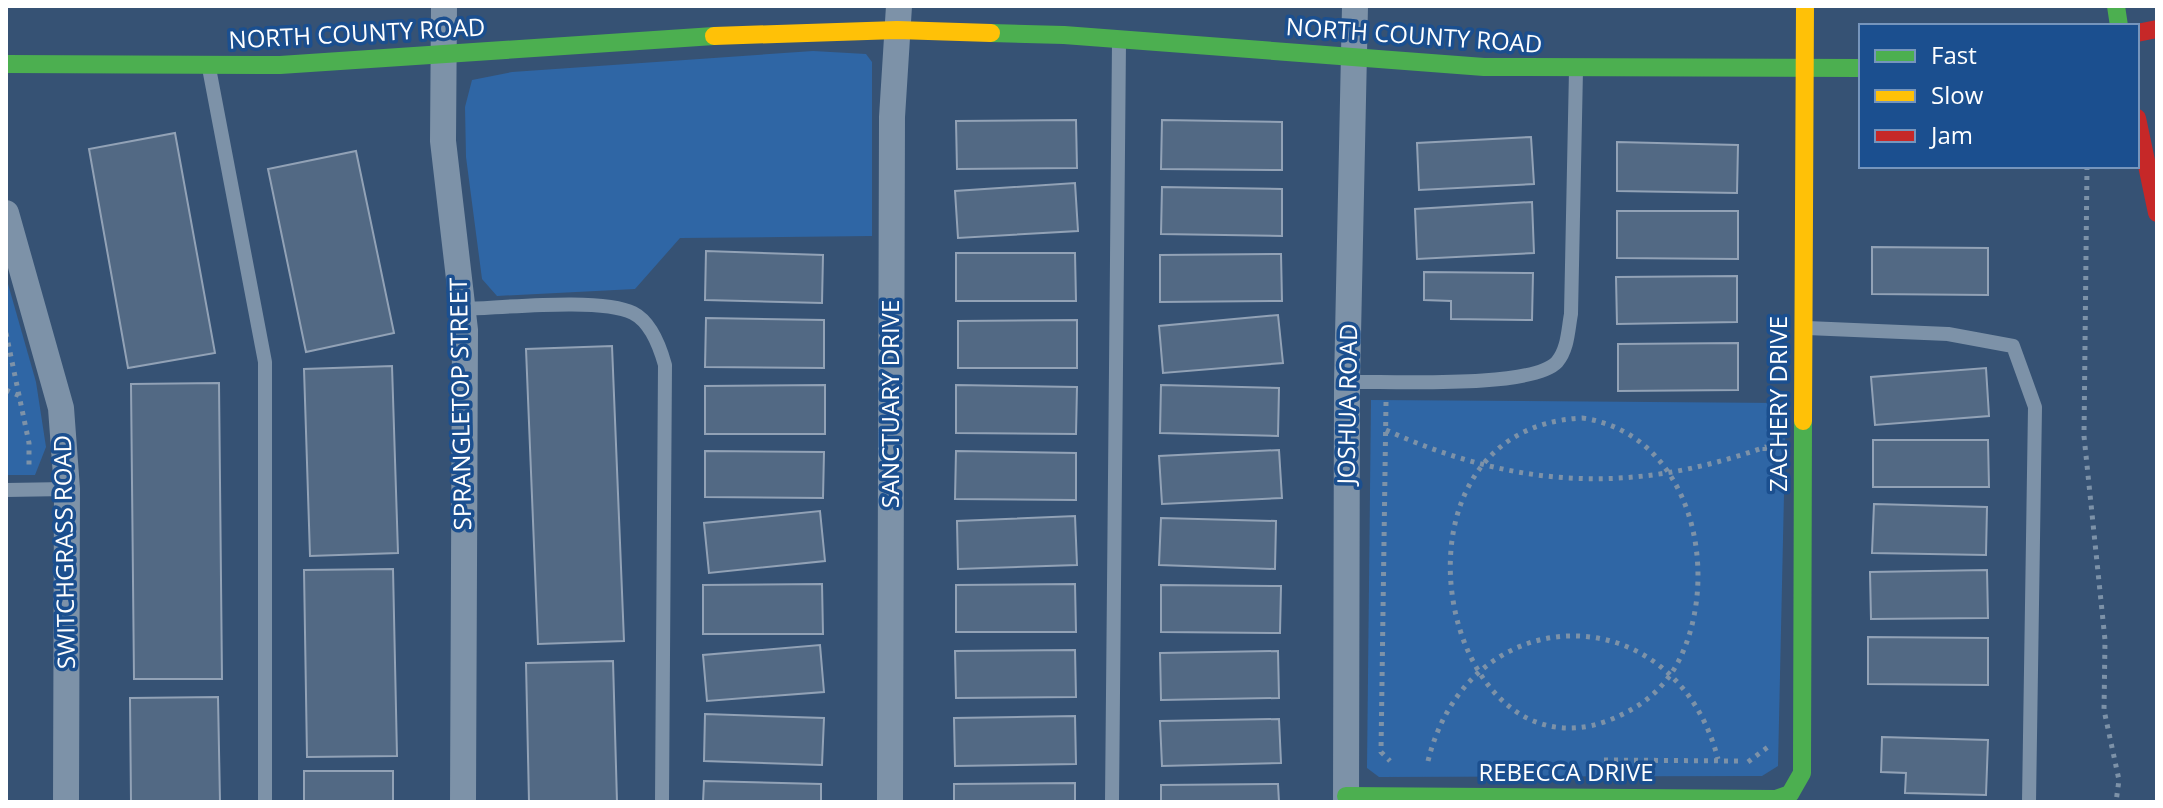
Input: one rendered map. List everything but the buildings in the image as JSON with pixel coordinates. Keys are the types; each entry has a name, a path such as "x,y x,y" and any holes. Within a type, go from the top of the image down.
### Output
{"street":[{"name":"SPRANGLETOP STREET","path":"444,6 443,141 464,309 463,802"},
{"name":"JOSHUA ROAD","path":"1346,799 1347,382 1355,6"},
{"name":"ZACHERY DRIVE","path":"1787,798 1796,789 1802,773 1805,6"},
{"name":"NORTH COUNTY ROAD","path":"6,64 294,64 735,35 898,18 1119,39 1484,67 1859,68"},
{"name":"SANCTUARY DRIVE","path":"890,802 892,117 898,18"},
{"path":"2139,128 2157,213"},
{"name":"SWITCHGRASS ROAD","path":"6,213 61,408 67,489 66,802"},
{"name":"REBECCA DRIVE","path":"1346,799 1787,798"}],"lane":[{"path":"1112,802 1119,39"},
{"path":"209,65 265,362 265,802"},
{"path":"1347,382 1522,378 1556,363 1565,348 1571,314 1576,69"},
{"path":"464,309 600,305 633,313 657,340 665,365 662,802"},
{"path":"1804,327 1948,334 2013,346 2035,407 2029,802"},
{"path":"6,490 67,489"}],"path":[{"path":"2087,168 2084,436 2105,640 2104,710 2119,780 2116,802"},
{"path":"6,333 29,443 30,490"},
{"path":"1386,381 1381,752 1390,761 1403,761"},
{"path":"6,390 20,396"},
{"path":"1582,418 1606,421 1628,432 1643,442 1670,474 1686,503 1699,561 1692,628 1670,673 1656,693 1624,714 1580,729 1560,729 1503,702 1480,670 1456,626 1450,589 1451,534 1459,506 1482,466 1501,444 1532,426 1582,418"},
{"path":"1386,430 1429,449 1482,466 1567,479 1670,474 1727,461 1765,447 1765,463"},
{"path":"1428,761 1444,714 1456,694 1480,670 1513,649 1535,641 1584,636 1631,648 1670,673 1702,713 1718,759"},
{"path":"1596,760 1718,759 1751,762 1768,747 1768,731"},
{"path":"1416,761 1444,760"}],"shaded area":[{"path":"813,51 866,54 872,62 872,236 680,238 635,289 497,296 482,279 466,157 465,107 472,80 512,72"},
{"path":"6,277 36,382 46,447 35,475 6,475"},
{"path":"1371,400 1786,403 1778,766 1762,776 1379,777 1367,768"}],"traffic: fast":[{"path":"2116,6 2119,24"},
{"path":"991,33 1064,35 1484,67 1859,68"},
{"path":"6,64 280,65 714,36"},
{"path":"1346,796 1776,799 1790,794 1802,773 1803,421"}],"traffic: slow":[{"path":"1803,421 1805,6"},
{"path":"714,36 897,30 991,33"}],"traffic: jam":[{"path":"2139,33 2157,29"},
{"path":"2139,128 2157,213"}]}
